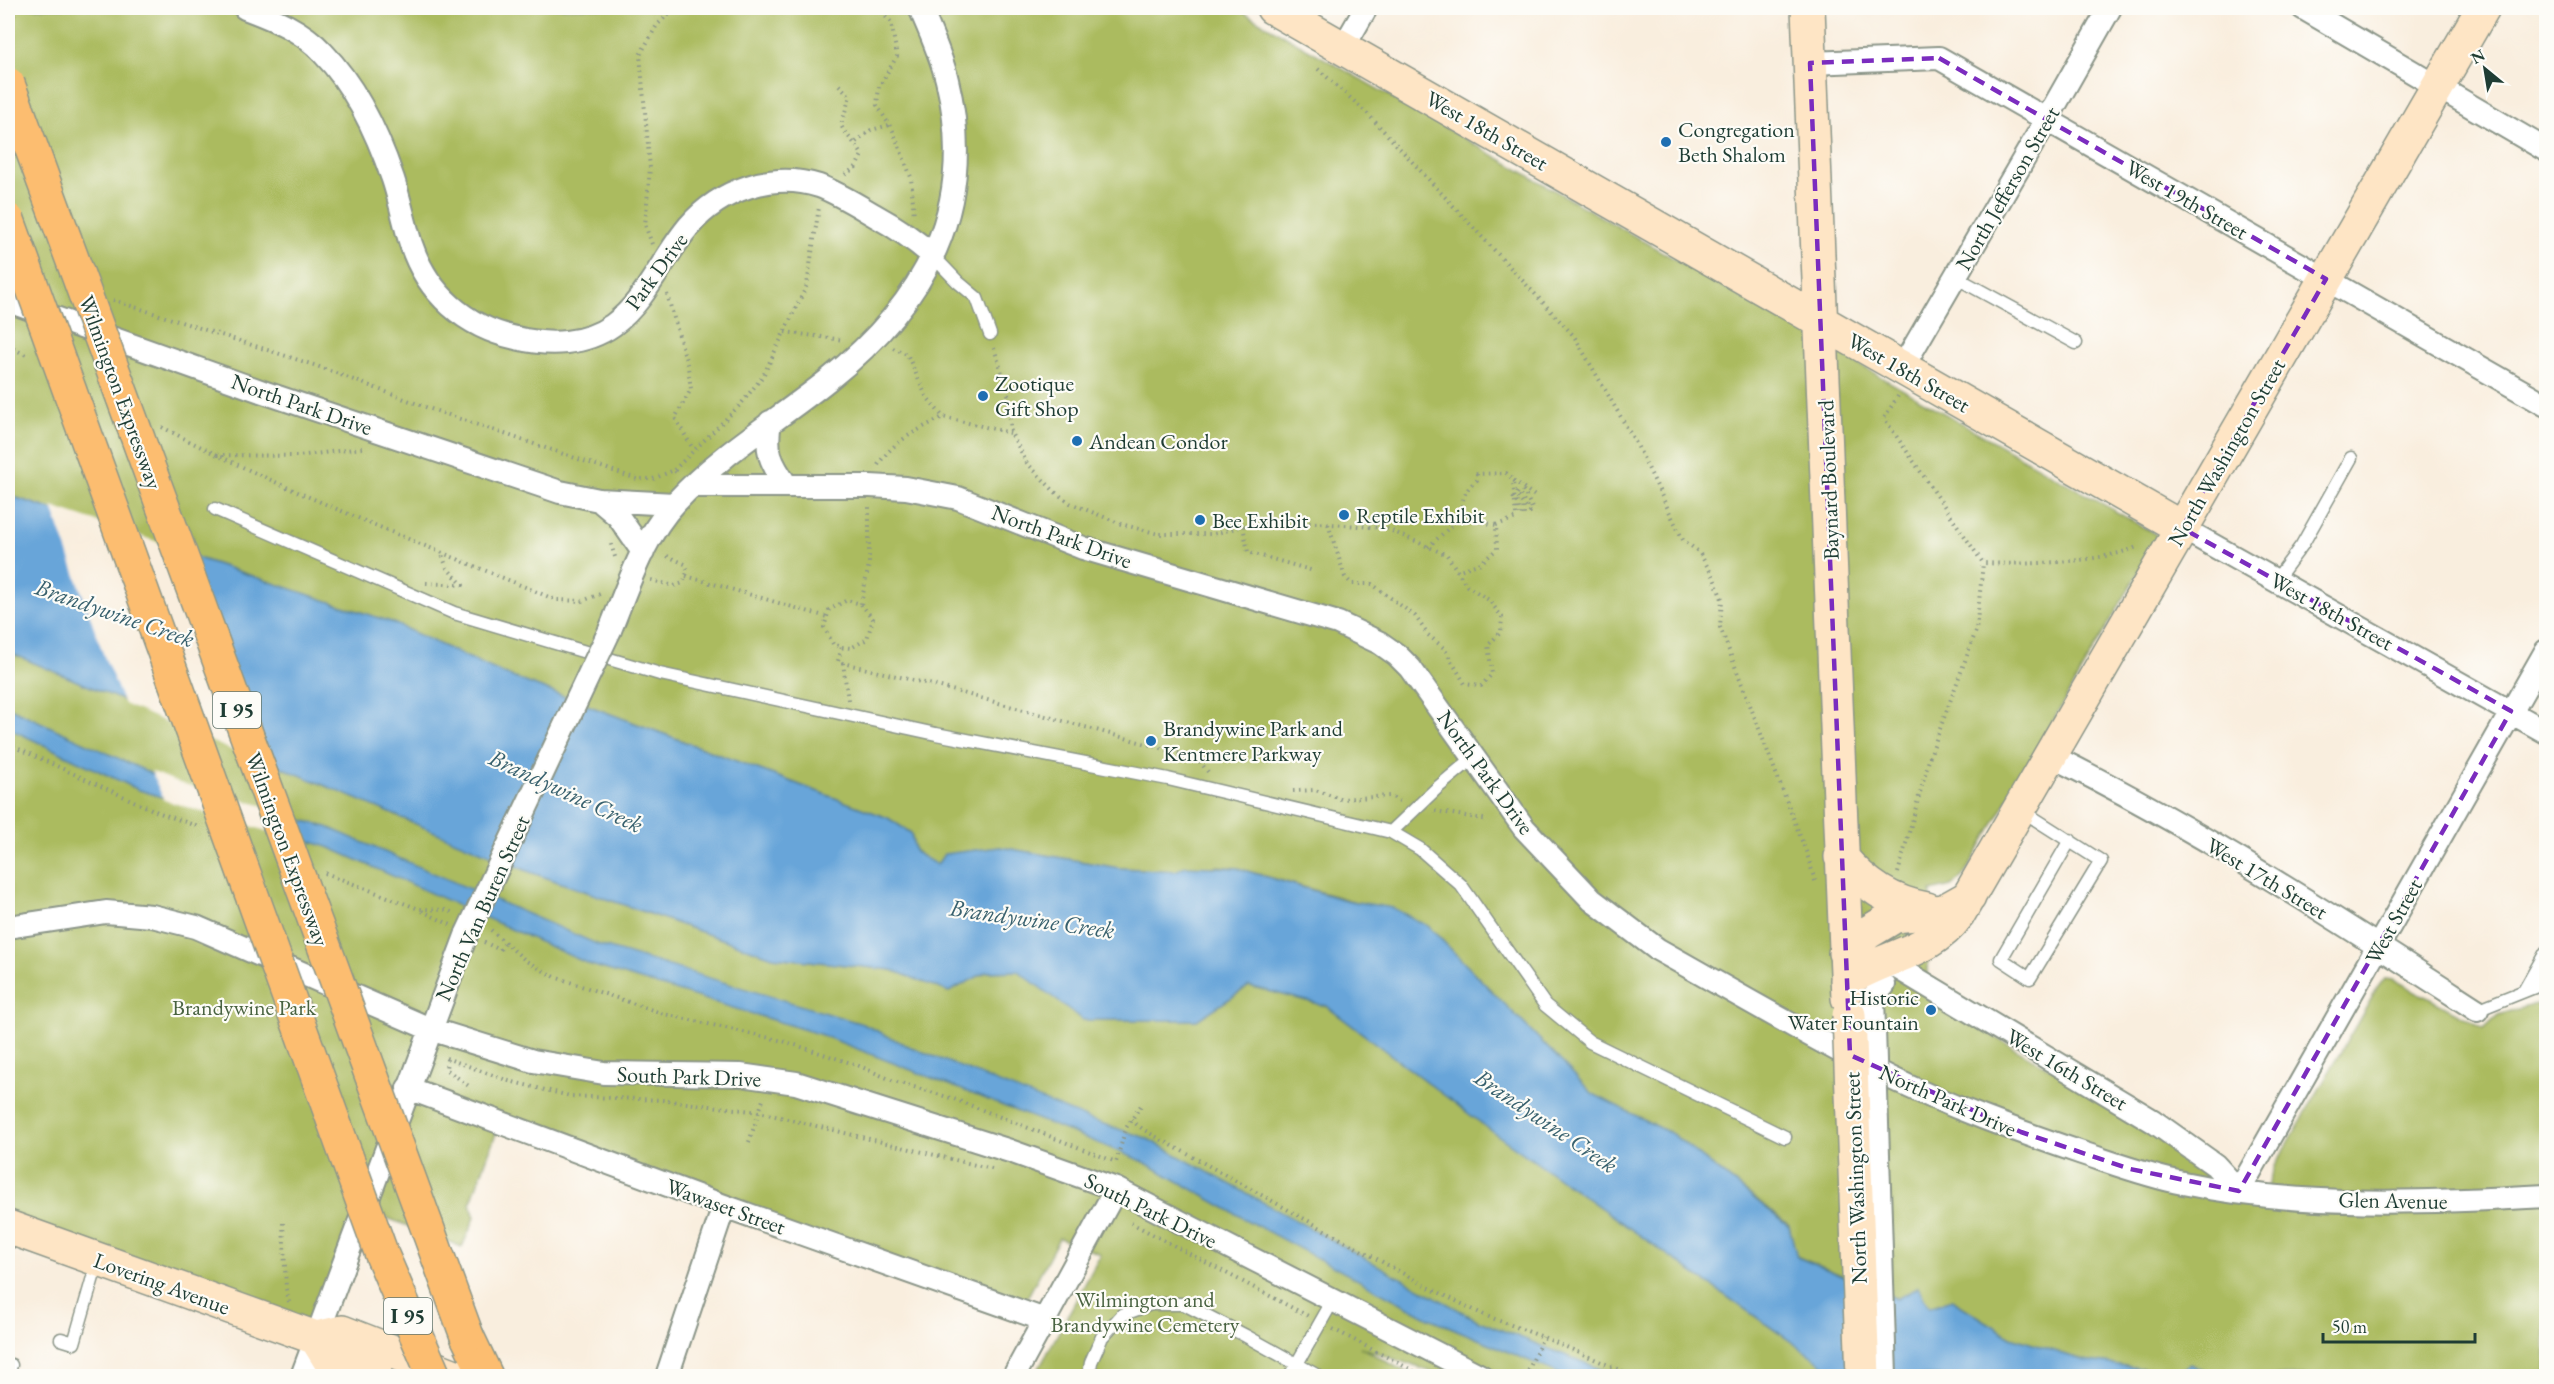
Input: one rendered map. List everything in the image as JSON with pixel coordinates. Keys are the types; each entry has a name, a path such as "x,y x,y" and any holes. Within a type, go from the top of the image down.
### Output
{"highway":[{"name":"Wilmington Expressway","path":"8,84 484,1377"},
{"name":"I 95","path":"8,220 382,1255 434,1377"},
{"path":"382,1255 423,1377"}],"street":[{"name":"Park Drive","path":"245,8 264,12 287,25 324,53 346,82 380,146 393,179 411,243 425,277 435,291 460,314 491,331 545,343 573,342 611,327 627,314 676,242 701,213 720,199 740,189 779,181 800,182 828,190 906,234 933,256"},
{"name":"North Van Buren Street","path":"303,1377 466,925 610,630 651,558 674,504 735,447 827,381 877,337 902,307 933,256 948,215 955,186 956,134 947,79 921,8"},
{"name":"West 18th Street","path":"1274,8 1822,322 1900,382 2182,528 2547,732"},
{"path":"1343,48 1366,8"},
{"name":"Baynard Boulevard","path":"1808,8 1841,857 1864,982"},
{"name":"North Jefferson Street","path":"1900,382 1955,277 2110,8"},
{"name":"North Washington Street","path":"1863,1377 1864,982 1947,929 1956,904 2019,809 2483,8"},
{"path":"2315,10 2547,150"},
{"name":"West 19th Street","path":"1810,63 1939,58 2547,405"},
{"name":"North Park Drive","path":"8,301 266,393 560,492 599,500 674,504"},
{"path":"770,422 766,442 769,455 787,486"},
{"name":"North Park Drive","path":"692,486 897,487 949,496 981,506 1083,548 1338,623 1380,643 1404,662 1428,690 1473,758 1524,828 1592,900 1657,949 1890,1077 1966,1110 2021,1132 2130,1169 2183,1183 2239,1191"},
{"path":"599,500 618,516 651,558"},
{"name":"West Street","path":"2239,1191 2547,651"},
{"name":"West 17th Street","path":"2050,756 2142,802 2379,947 2477,1010"},
{"path":"1841,857 1863,881 1905,904 1956,904"},
{"name":"South Park Drive","path":"8,927 106,912 130,913 176,921 196,927 430,1029 533,1061 604,1073 740,1074 796,1083 1010,1151 1116,1189 1481,1377"},
{"path":"1864,982 1886,1377"},
{"name":"West 16th Street","path":"1864,982 2153,1120 2215,1166 2239,1191"},
{"name":"Wawaset Street","path":"408,1088 724,1206 1045,1320"},
{"path":"1014,1377 1116,1189"},
{"name":"Glen Avenue","path":"2239,1191 2294,1197 2430,1203 2547,1196"},
{"path":"667,1377 724,1206"},
{"name":"Lovering Avenue","path":"8,1227 316,1338 342,1332 455,1377"},
{"path":"316,1338 328,1359 376,1377"}],"lane":[{"path":"933,256 977,298 990,334"},
{"path":"1955,277 2076,343"},
{"path":"2276,580 2302,545 2351,458"},
{"path":"215,509 454,613 660,674 849,715 1168,779 1391,832 1420,849 1461,885 1545,1005 1590,1042 1785,1137"},
{"path":"1391,832 1473,758"},
{"path":"2019,809 2070,840 2102,861 2030,978 2001,959 2070,840"},
{"path":"2524,991 2547,952"},
{"path":"2477,1010 2537,986 2547,986"},
{"path":"61,1339 74,1343 98,1259"},
{"path":"1290,1377 1332,1302"},
{"path":"1089,1377 1091,1362 1102,1337 1122,1315 1151,1304 1184,1304 1246,1335 1318,1377"}],"path":[{"path":"8,26 18,8"},
{"path":"675,8 657,25 640,55 650,168 645,225 660,268 688,367 692,389 675,418 693,449"},
{"path":"878,8 891,22 897,56 879,87 877,105 889,125 911,177 915,211 906,234"},
{"path":"1318,69 1366,112 1574,336 1637,445 1683,540 1699,552 1713,576 1722,598 1720,627 1807,854 1816,886"},
{"path":"106,297 317,366 431,409 637,478 653,479 674,470 741,404 763,376 807,285 820,204 830,181 845,175 856,167 862,155 856,142 844,132 841,125 850,96 839,86"},
{"path":"856,142 871,130 889,125"},
{"path":"990,334 1008,392 1011,434 1027,463 1055,492 1070,503 1121,524 1159,534 1214,534 1243,526 1290,521 1385,528 1448,555 1467,586 1490,600 1502,617 1501,632 1488,645 1492,674 1481,686 1465,684 1444,648 1428,635 1414,616 1372,584 1352,584 1345,577 1328,524"},
{"path":"8,346 30,357"},
{"path":"1898,873 1930,756 1976,631 1983,563 1884,418 1900,382"},
{"path":"943,417 1011,434"},
{"path":"154,422 216,455 342,512 556,600 582,601 611,590 607,599"},
{"path":"216,455 298,456 373,447"},
{"path":"674,470 692,486"},
{"path":"1428,547 1460,518 1464,495 1468,486 1477,480 1477,474 1506,473 1535,496"},
{"path":"1460,518 1496,525 1516,518 1513,480"},
{"path":"1513,497 1518,504 1520,515 1524,515 1523,504 1516,495 1518,492 1530,512 1532,508 1521,486"},
{"path":"1457,570 1481,563 1497,549 1496,525"},
{"path":"1243,526 1248,552 1314,571"},
{"path":"609,537 616,567"},
{"path":"1983,563 2068,561 2128,551 2139,546"},
{"path":"411,595 422,583 463,585 447,568 441,551"},
{"path":"651,558 685,564 688,570 683,583 674,586 648,579 651,558"},
{"path":"686,576 827,617"},
{"path":"847,600 861,604 873,620 867,639 851,648 842,647 833,644 824,627 829,610 847,600"},
{"path":"842,647 838,661 843,663 937,686 1197,758 1210,774"},
{"path":"843,663 849,715"},
{"path":"8,744 160,813 204,829"},
{"path":"1287,792 1315,790 1341,799 1390,796 1416,808 1488,820"},
{"path":"323,873 466,925 490,929 526,961 555,977 663,1014 783,1041 857,1065 894,1081 954,1099 997,1118 1116,1162 1126,1128 1142,1104"},
{"path":"419,909 446,910 466,925"},
{"path":"422,1050 508,1081 570,1096 662,1100 759,1112 998,1171"},
{"path":"447,1059 446,1070 477,1092"},
{"path":"750,1142 766,1092"},
{"path":"1131,1120 1144,1130 1424,1285 1484,1315 1543,1337 1634,1377"},
{"path":"1128,1221 1423,1377"},
{"path":"283,1223 286,1288 290,1303"},
{"path":"1526,1377 1543,1337"}],"highlighted area":[{"path":"1939,58 2326,279 2182,528 2511,711 2239,1191 2130,1169 2021,1132 1850,1055 1810,63"}],"green space":[{"path":"8,8 1236,8 2157,535 2158,538 1963,877 1951,886 1931,891 1927,998 2097,1095 2206,1172 2206,1198 2259,1207 2275,1166 2385,978 2393,979 2484,1028 2498,1015 2546,1001 2546,1376 2215,1376 2190,1364 2176,1373 2082,1360 2011,1337 1952,1300 1928,1307 1898,1299 1796,1256 1789,1225 1672,1134 1593,1094 1428,926 1363,904 1237,868 1219,866 1176,871 1119,868 1000,847 937,866 915,851 911,833 888,818 504,674 391,622 8,495"},
{"name":"Brandywine Park","path":"8,652 530,872 773,957 892,970 949,992 986,972 1019,971 1084,1020 1197,1020 1249,986 1326,1006 1493,1132 1840,1376 1443,1376 1360,1347 1413,1376 1035,1376 1101,1254 1059,1238 1021,1309 500,1123 470,1204 475,1217 462,1247 364,1209 316,1338 8,1227"}],"water":[{"name":"Brandywine Creek","path":"8,495 391,622 504,674 888,818 911,833 915,852 937,865 944,854 1000,847 1119,868 1176,871 1185,866 1237,868 1345,900 1393,908 1428,926 1593,1094 1672,1134 1789,1226 1797,1257 1897,1299 1918,1287 1929,1307 1952,1300 2011,1337 2082,1360 2176,1373 2190,1364 2215,1376 1840,1376 1493,1132 1326,1006 1249,986 1197,1020 1083,1020 1018,971 986,972 949,992 892,970 773,957 530,872 8,652"},
{"path":"8,707 178,786 327,827 599,945 863,1024 906,1045 1088,1119 1146,1138 1479,1321 1618,1376 1565,1376 1429,1318 1144,1162 1098,1143 819,1034 591,965 328,847 139,790 8,728"}],"pier":[{"path":"52,507 179,549 255,760 124,704 104,656"},
{"path":"151,771 179,783 275,809 287,837 164,800"}],"place":[{"name":"Congregation Beth Shalom","path":"1666,142"},
{"name":"Zootique Gift Shop","path":"983,396"},
{"name":"Andean Condor","path":"1077,441"},
{"name":"Reptile Exhibit","path":"1344,515"},
{"name":"Bee Exhibit","path":"1200,520"},
{"name":"Brandywine Park and Kentmere Parkway","path":"1151,741"},
{"name":"Historic Water Fountain","path":"1931,1010"}],"park label":[{"name":"Wilmington and Brandywine Cemetery","path":"1145,1312"}]}
